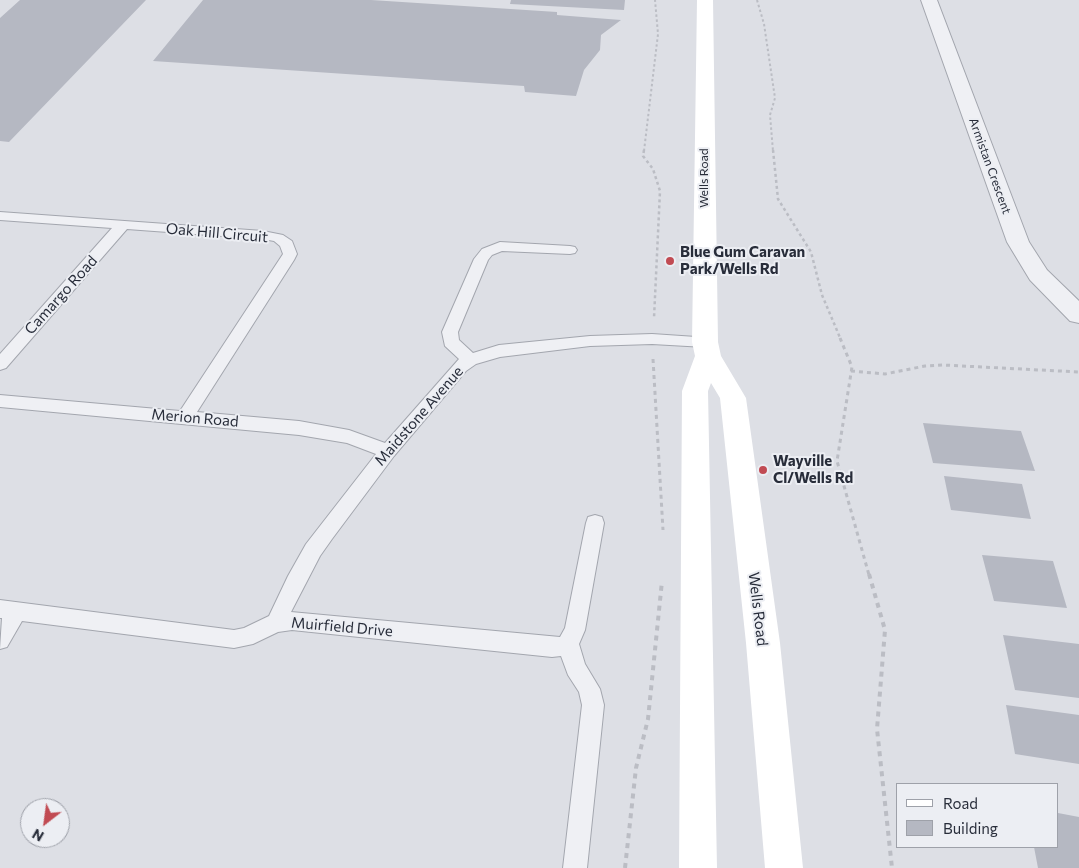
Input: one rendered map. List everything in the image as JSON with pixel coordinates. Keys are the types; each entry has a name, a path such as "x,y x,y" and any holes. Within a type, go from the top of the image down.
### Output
{"main road":[{"name":"Wells Road","path":"698,868 695,391 707,349 704,150 705,0"},
{"name":"Wells Road","path":"707,349 733,398 763,643 784,868"}],"street":[{"name":"Armistan Crescent","path":"929,0 1018,242 1038,275 1079,315"}],"lane":[{"name":"Oak Hill Circuit","path":"0,216 263,235 283,240 289,248 290,254 287,260 185,417"},
{"name":"Camargo Road","path":"0,364 123,225"},
{"path":"470,360 451,342 450,332 481,259 486,252 500,246 570,250"},
{"name":"Maidstone Avenue","path":"276,623 313,550 388,450 460,367 470,360 499,351 590,341 652,339 707,349"},
{"name":"Merion Road","path":"0,401 299,428 349,437 388,450"},
{"path":"575,868 593,706 589,689 576,668 568,643 575,630 595,523"},
{"path":"0,640 8,610"},
{"name":"Muirfield Drive","path":"8,610 234,639 246,637 276,623 292,621 552,647 568,643"}],"path":[{"path":"655,0 658,34 643,156 653,169 660,191 652,339 663,533"},
{"path":"757,0 764,24 775,98 770,115 778,199 811,252 822,295 852,367 837,461 885,630 877,729 892,868"},
{"path":"852,371 885,374 925,366 943,365 1079,372"},
{"path":"625,868 636,768 648,719 663,578"}],"building":[{"path":"20,0 146,0 9,142 0,141 0,18"},
{"path":"203,0 371,0 557,12 557,15 621,20 601,35 600,50 584,70 576,96 525,92 524,86 153,61"},
{"path":"511,0 625,0 624,10 510,4"},
{"path":"923,423 1021,431 1035,471 933,463"},
{"path":"944,476 1022,484 1031,519 951,510"},
{"path":"982,555 1053,561 1067,608 994,601"},
{"path":"1003,635 1079,644 1079,698 1015,690"},
{"path":"1006,705 1079,715 1079,764 1015,754"},
{"path":"1059,813 1079,817 1079,868 1038,868 1034,848 1059,848"}],"place":[{"name":"Blue Gum Caravan Park/Wells Rd","path":"670,261"},
{"name":"Wayville Cl/Wells Rd","path":"763,470"}]}
